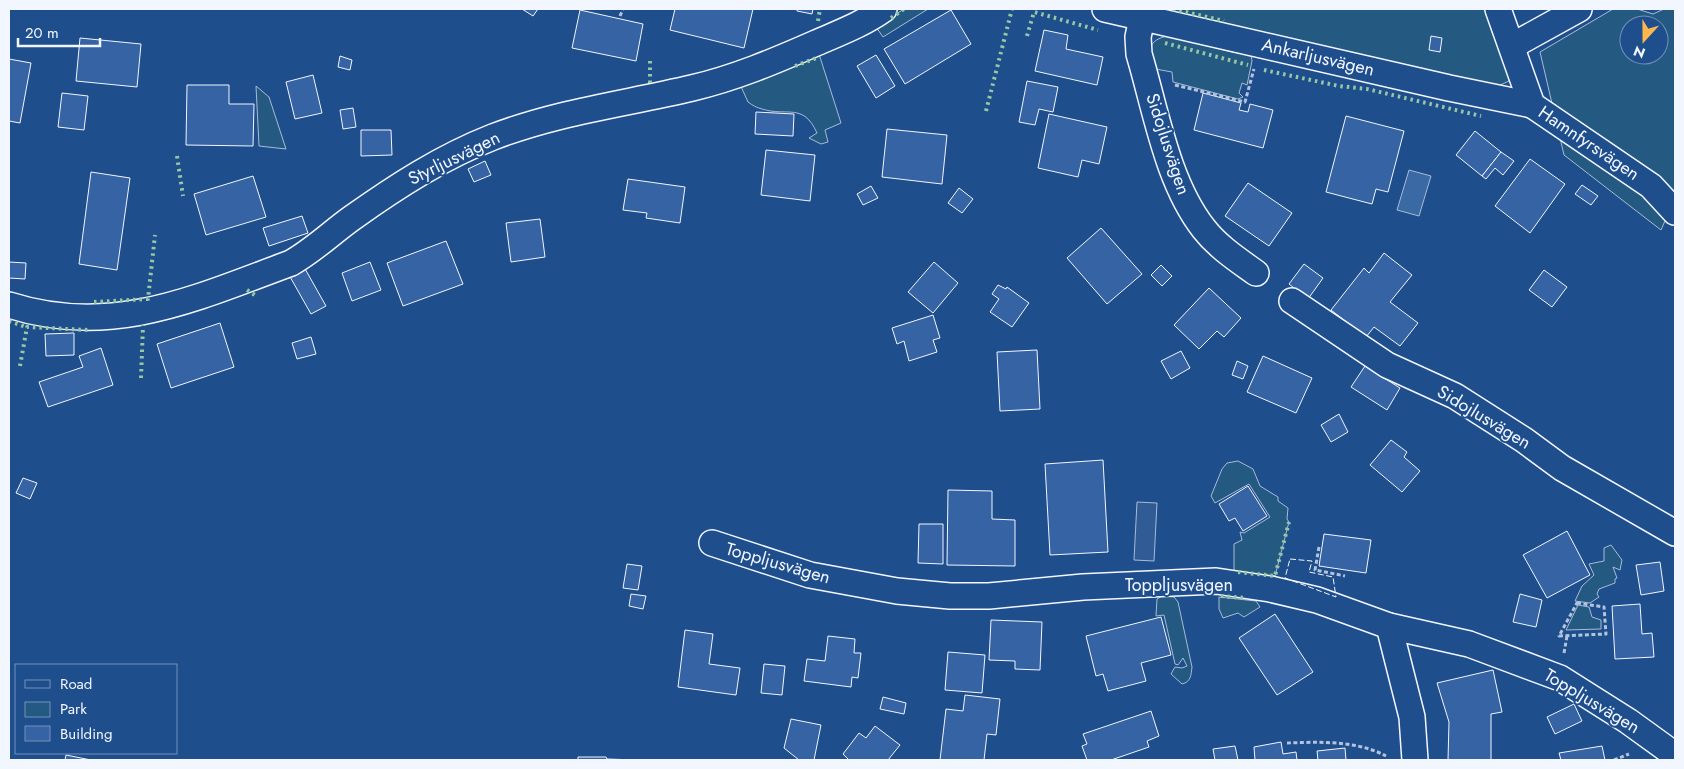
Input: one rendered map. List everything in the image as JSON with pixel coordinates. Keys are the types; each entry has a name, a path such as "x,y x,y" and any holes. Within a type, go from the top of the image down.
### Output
{"street":[{"name":"Styrljusvägen","path":"9,305 43,314 86,317 146,312 184,302 291,263 307,254 350,219 430,166 493,137 571,112 692,88 729,78 766,65 847,30 884,9"},
{"name":"Ankarljusvägen","path":"1105,9 1260,43 1449,88 1532,105"},
{"name":"Hamnfyrsvägen","path":"1498,9 1532,105 1651,186 1675,212"},
{"path":"1512,46 1579,9"},
{"name":"Sidojlusvägen","path":"1142,18 1138,37 1139,54 1180,193 1204,230 1222,248 1256,273"},
{"name":"Sidojlusvägen","path":"1292,301 1387,364 1455,396 1524,440 1562,468 1675,533"},
{"name":"Toppljusvägen","path":"712,543 810,575 897,591 950,596 989,596 1082,587 1216,581 1270,589 1317,600 1389,626 1469,644 1560,678 1628,720 1675,754"},
{"path":"1389,626 1411,711 1415,739 1415,760"}],"path":[{"path":"620,16 623,9"},
{"path":"1174,85 1245,102 1260,43"},
{"path":"1319,546 1315,570 1345,576"},
{"path":"1577,603 1604,607 1606,634 1559,636 1577,603"},
{"path":"1287,743 1319,742 1342,744 1365,748 1386,756"}],"green space":[{"path":"904,9 928,9 883,37 876,27"},
{"path":"1163,9 1485,9 1510,77 1509,81 1496,87"},
{"path":"1613,9 1637,9 1653,14 1664,9 1675,9 1675,198 1661,230 1564,155 1540,52"},
{"path":"1172,35 1221,49 1251,55 1252,61 1247,85 1242,83 1239,93 1243,97 1238,99 1173,82 1172,72 1150,68 1149,55 1154,42"},
{"path":"819,54 841,123 825,130 828,142 821,144 809,138 817,133 812,123 806,117 794,112 760,109 748,102 739,82"},
{"path":"256,86 269,97 286,149 259,146"},
{"path":"1238,461 1253,469 1260,486 1278,497 1278,501 1288,508 1287,519 1289,522 1275,576 1234,571 1234,544 1242,540 1240,532 1244,533 1270,517 1249,484 1215,503 1211,496 1222,469 1227,463"},
{"path":"1611,545 1622,560 1620,570 1613,567 1617,578 1615,583 1599,589 1597,594 1599,597 1590,603 1575,601 1582,586 1594,575 1589,564 1604,561 1604,548"},
{"path":"1162,596 1174,597 1178,602 1192,667 1189,680 1182,684 1171,674 1175,667 1182,668 1187,666 1183,658 1178,665 1175,664 1164,615 1156,616 1157,599"},
{"path":"1219,597 1256,601 1260,607 1244,617 1238,613 1223,618 1219,609"},
{"path":"1578,605 1589,607 1592,617 1601,620 1601,629 1566,630"}],"shaded area":[{"path":"1409,170 1431,176 1419,216 1397,210"},
{"path":"1137,502 1157,503 1154,561 1134,560"}],"building":[{"path":"522,9 538,9 533,16"},
{"path":"675,9 753,9 744,48 670,30"},
{"path":"797,9 813,9 812,14 797,11"},
{"path":"580,10 643,24 636,61 572,48"},
{"path":"951,10 971,44 905,84 884,49"},
{"path":"1044,30 1068,35 1066,49 1103,57 1097,85 1035,71"},
{"path":"1431,36 1442,38 1440,52 1429,50"},
{"path":"80,38 141,44 137,87 76,81"},
{"path":"876,55 895,86 876,98 857,66"},
{"path":"340,56 352,60 350,70 338,67"},
{"path":"9,59 31,63 20,123 9,121"},
{"path":"313,75 322,113 295,119 286,82"},
{"path":"1027,81 1058,87 1053,112 1039,109 1035,125 1019,122"},
{"path":"187,85 229,85 229,104 254,104 253,146 186,145"},
{"path":"62,93 88,96 84,130 58,127"},
{"path":"1203,93 1241,103 1239,110 1248,112 1250,104 1273,110 1263,148 1194,130"},
{"path":"353,108 356,127 343,129 340,110"},
{"path":"756,112 794,114 793,136 755,134"},
{"path":"1049,114 1107,127 1099,164 1082,160 1078,177 1038,168"},
{"path":"1346,116 1404,131 1388,192 1376,189 1372,204 1326,192"},
{"path":"887,129 947,135 942,184 882,177"},
{"path":"361,130 391,130 392,155 361,156"},
{"path":"1475,131 1501,152 1482,176 1456,155"},
{"path":"766,150 815,155 810,201 761,195"},
{"path":"1501,152 1514,161 1503,175 1495,168 1486,179 1482,176"},
{"path":"1530,159 1565,184 1530,233 1495,206"},
{"path":"485,161 491,175 474,182 468,169"},
{"path":"91,172 130,178 117,270 79,264"},
{"path":"253,176 266,217 206,235 194,194"},
{"path":"628,179 685,187 680,223 646,218 647,213 623,210"},
{"path":"1248,183 1292,213 1269,246 1225,216"},
{"path":"1582,185 1598,196 1591,205 1575,194"},
{"path":"871,186 878,198 863,205 857,194"},
{"path":"959,188 973,199 962,213 948,203"},
{"path":"302,216 308,233 269,246 263,228"},
{"path":"540,219 545,257 511,262 506,223"},
{"path":"1101,228 1142,274 1107,304 1067,258"},
{"path":"446,241 463,284 403,306 387,263"},
{"path":"1384,253 1412,275 1390,302 1418,323 1400,346 1374,327 1366,337 1331,310 1364,268 1369,273"},
{"path":"9,262 26,263 25,279 9,278"},
{"path":"370,262 381,290 352,301 342,273"},
{"path":"934,262 958,283 933,313 908,292"},
{"path":"1304,264 1323,278 1308,299 1289,284"},
{"path":"1161,265 1172,276 1162,286 1151,275"},
{"path":"304,267 326,306 311,314 289,275"},
{"path":"1544,270 1567,287 1552,307 1529,290"},
{"path":"998,285 1006,289 1007,287 1029,303 1012,327 990,312 999,299 992,294"},
{"path":"1209,288 1241,318 1224,337 1217,331 1199,349 1174,325"},
{"path":"933,315 940,338 933,340 937,352 909,361 904,341 897,344 892,328"},
{"path":"220,323 234,367 171,388 157,344"},
{"path":"74,333 74,355 46,356 45,334"},
{"path":"311,337 316,354 297,359 292,343"},
{"path":"101,348 113,385 48,407 39,382 83,367 79,356"},
{"path":"1037,350 1040,409 1000,411 997,352"},
{"path":"1181,351 1190,368 1171,379 1161,361"},
{"path":"1263,356 1312,378 1296,413 1247,392"},
{"path":"1237,361 1248,366 1243,379 1232,375"},
{"path":"1365,366 1400,388 1387,410 1351,387"},
{"path":"1339,414 1348,432 1331,442 1321,425"},
{"path":"1391,440 1407,452 1404,457 1420,471 1402,492 1370,465"},
{"path":"1103,460 1108,552 1050,555 1045,464"},
{"path":"23,478 37,483 30,499 16,493"},
{"path":"1248,486 1267,516 1243,531 1235,518 1229,521 1219,504"},
{"path":"948,490 992,491 992,519 1015,520 1015,566 947,565"},
{"path":"919,524 943,524 943,564 918,563"},
{"path":"1567,531 1590,575 1547,598 1523,555"},
{"path":"1324,534 1371,540 1366,573 1319,566"},
{"path":"1660,562 1664,591 1641,595 1636,565"},
{"path":"627,564 642,566 638,590 623,588"},
{"path":"631,594 646,596 643,609 629,606"},
{"path":"1520,594 1542,600 1536,627 1513,622"},
{"path":"1640,604 1642,634 1652,633 1654,657 1615,659 1612,606"},
{"path":"1275,614 1313,672 1277,695 1239,638"},
{"path":"1161,617 1171,655 1141,663 1146,681 1108,691 1103,674 1096,676 1086,636"},
{"path":"991,620 1042,622 1040,670 1015,669 1015,661 989,660"},
{"path":"685,630 713,634 709,664 740,668 736,695 678,687"},
{"path":"828,636 855,639 854,653 861,653 858,678 852,677 851,687 804,681 807,659 825,661"},
{"path":"948,652 985,655 982,693 945,690"},
{"path":"764,664 785,666 782,695 761,693"},
{"path":"1493,670 1502,712 1491,714 1491,760 1448,760 1449,722 1437,683"},
{"path":"965,695 1000,699 996,735 987,734 984,760 940,760 946,709 963,711"},
{"path":"883,697 906,703 904,714 880,709"},
{"path":"1574,704 1582,721 1555,734 1547,717"},
{"path":"1151,711 1159,736 1147,741 1149,747 1111,760 1087,760 1082,746 1087,744 1083,734"},
{"path":"791,719 821,725 814,760 799,760 784,748"},
{"path":"875,726 900,745 888,760 849,760 843,754 859,733 866,738"},
{"path":"1281,742 1283,754 1296,752 1297,760 1255,760 1254,747"},
{"path":"1235,746 1238,760 1215,760 1213,749"},
{"path":"1602,746 1605,760 1561,760 1559,753"},
{"path":"1345,748 1346,760 1318,760 1317,751"},
{"path":"66,755 91,760 65,760"},
{"path":"578,757 606,757 607,759 637,760 578,760"}],"hedge":[{"path":"818,21 820,9"},
{"path":"891,18 904,9"},
{"path":"986,111 1012,9"},
{"path":"1173,9 1224,21"},
{"path":"1027,36 1034,12 1098,30"},
{"path":"1165,43 1248,65"},
{"path":"795,66 819,57"},
{"path":"650,58 650,83"},
{"path":"1264,70 1339,86 1367,89 1481,116"},
{"path":"177,156 183,196"},
{"path":"94,302 148,299 155,235"},
{"path":"247,290 258,297"},
{"path":"9,321 26,327"},
{"path":"141,378 143,325"},
{"path":"20,366 27,327 88,330"},
{"path":"1238,572 1275,576 1289,522"},
{"path":"1221,596 1246,598"}],"fence":[{"path":"1290,559 1312,561 1309,572 1333,577 1336,597 1285,578 1290,559"}]}
